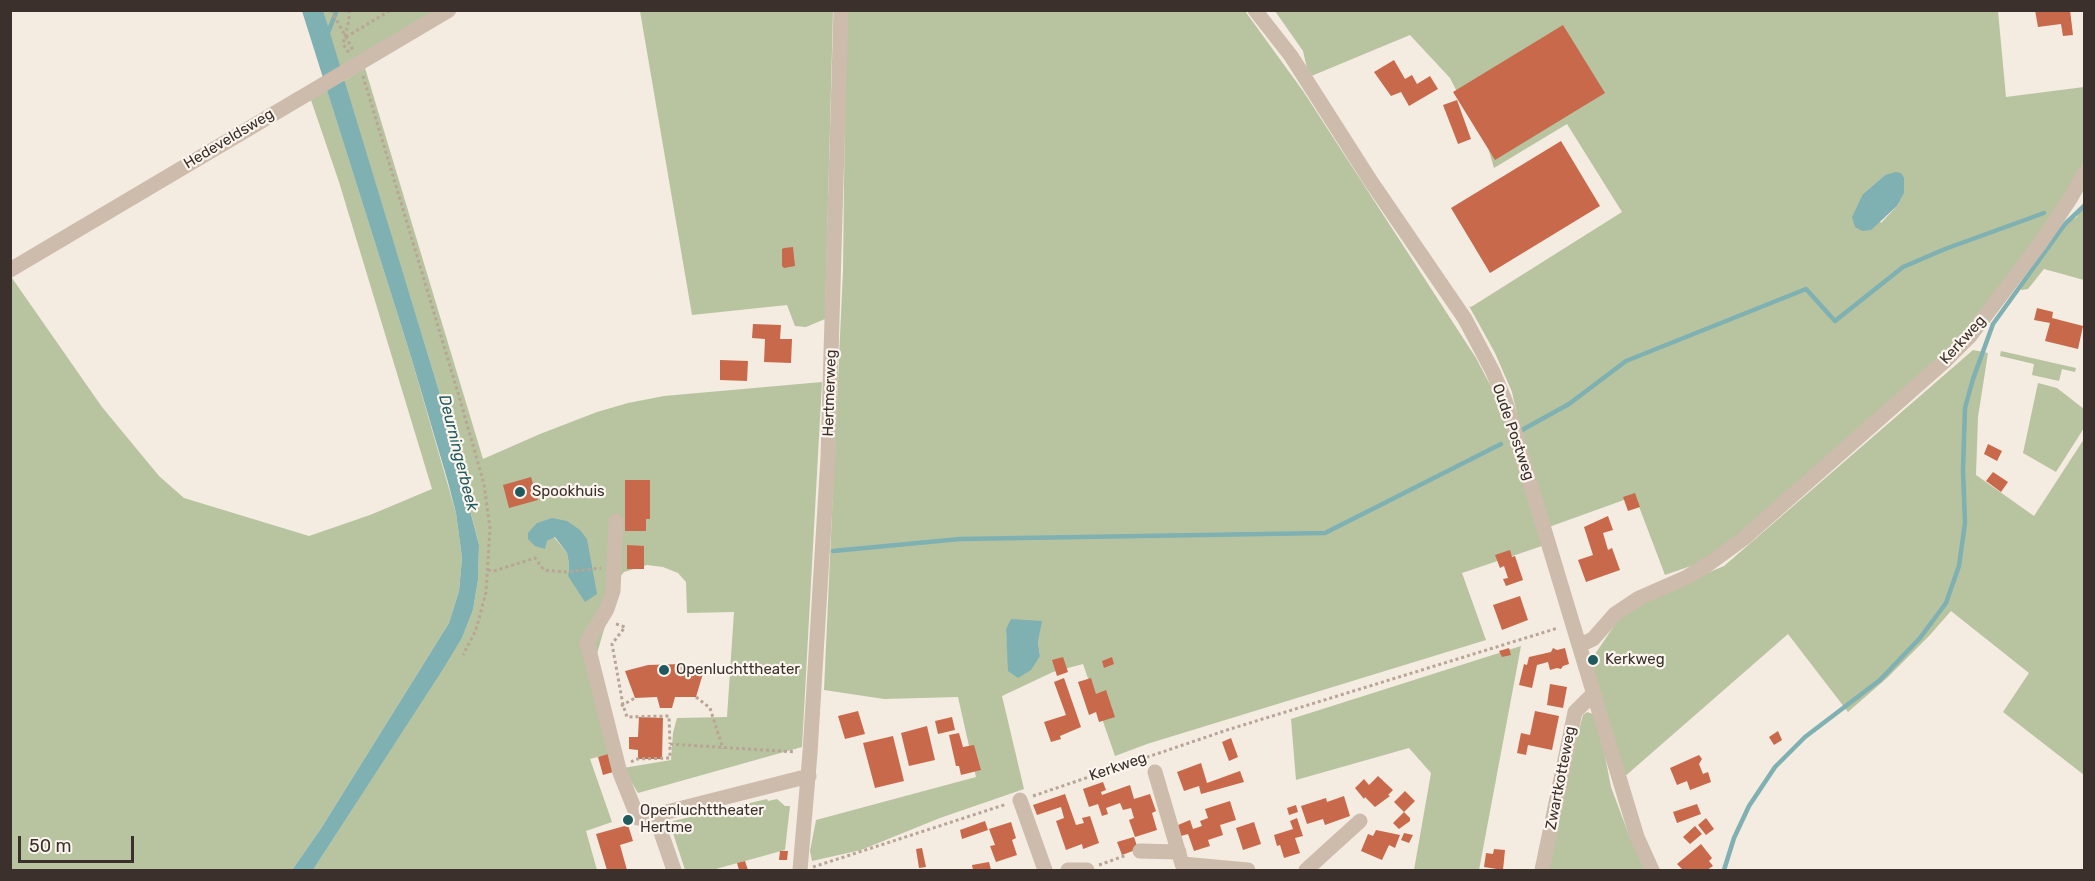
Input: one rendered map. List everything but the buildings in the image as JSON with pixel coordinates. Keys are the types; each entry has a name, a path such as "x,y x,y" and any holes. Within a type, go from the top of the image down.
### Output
{"street":[{"name":"Hedeveldsweg","path":"10,270 449,10"},
{"name":"Hertmerweg","path":"801,868 809,776 828,457 841,10"},
{"name":"Oude Postweg","path":"1255,10 1291,57 1370,180 1465,319 1493,372 1506,403 1637,837 1652,870"},
{"name":"Kerkweg","path":"1580,645 1593,639 1615,614 1639,598 1686,577 1743,539 1947,360 1970,336 2025,263 2085,174"},
{"path":"616,521 613,591 602,618 587,642 618,766 638,818 809,776"},
{"name":"Zwartkotteweg","path":"1542,870 1575,711 1593,694"},
{"path":"1155,772 1182,864 1248,870"},
{"path":"1020,800 1045,870"},
{"path":"655,815 674,870"},
{"path":"1306,870 1360,821"},
{"path":"1140,851 1179,852"},
{"path":"1068,870 1087,870"}],"path":[{"path":"331,10 357,64 418,257 484,484 490,528 486,592 476,630 463,655"},
{"path":"345,37 350,20 349,10"},
{"path":"345,37 391,10"},
{"path":"488,570 494,571 535,558 544,570 567,572 600,568"},
{"path":"602,618 625,627 612,644 622,705 627,717 669,716 669,758 636,759 618,766"},
{"name":"Kerkweg","path":"801,868 816,867 1227,730 1574,623"},
{"path":"622,705 635,698"},
{"path":"696,698 710,708 723,748"},
{"path":"670,744 810,753"},
{"path":"1087,870 1140,851"}],"green space":[{"path":"323,10 436,11 339,67"},
{"path":"640,11 833,11 825,319 806,327 795,326 787,305 692,315"},
{"path":"846,11 1245,11 1303,91 1476,358 1497,398 1542,546 1462,573 1486,640 1147,744 1115,756 1083,664 1053,672 1002,696 1024,789 940,818 861,850 812,861 810,851 816,820 976,777 958,697 884,699 824,690 843,270","holes":["1023,621 1041,621 1038,642 1040,656 1009,671 1006,629"]},
{"path":"1275,11 1998,11 2006,97 2084,87 2084,164 2044,227 1955,348 1711,559 1665,575 1635,496 1549,527 1521,432 1512,392 1495,353 1469,306 1471,307 1622,212 1567,124 1494,168 1484,134 1477,131 1450,78 1410,35 1309,77 1303,51","holes":["1885,175 1904,178 1904,192 1897,206 1881,223 1863,194"]},
{"path":"365,68 483,459 540,434 597,412 628,403 664,396 822,382 802,747 638,793 623,768 671,760 673,733 677,718 727,717 734,612 687,613 686,582 678,573 663,567 647,565 624,572 619,578 596,657 609,754 590,759 612,822 586,831 597,870 313,870 462,638 473,610 478,580 479,545 439,391 344,81","holes":["567,521 593,579 596,594 568,576 567,553 554,537 547,541"]},
{"path":"327,90 411,357 456,513 462,558 459,591 449,623 320,830 292,870 11,870 10,279 12,278 102,407 159,476 184,498 309,536 370,515 432,489 339,182 311,100"},
{"path":"2084,201 2084,280 2044,269 2028,289 2019,288 2065,224 2077,217"},
{"path":"1973,350 1988,353 1978,417 1976,475 2034,516 2084,439 2084,775 2003,712 2029,673 1951,611 1887,678 1848,712 1788,634 1623,778 1591,660 1618,620 1638,602 1724,566"},
{"path":"2001,351 2076,368 2075,372 2062,369 2059,381 2032,375 2034,364 2000,356"},
{"path":"2038,383 2057,388 2084,409 2084,428 2056,472 2023,453"},
{"path":"1521,646 1479,870 1414,870 1431,773 1409,748 1296,780 1291,719"},
{"path":"1587,712 1593,714 1604,751 1611,787 1645,870 1548,870 1561,795 1583,715"},
{"path":"767,799 768,801 777,799 785,806 790,806 785,850 712,870 685,870 671,827 673,821"}],"water":[{"path":"323,10 439,391 479,545 478,580 473,610 462,638 443,669 313,870 292,870 320,830 449,623 459,591 462,558 456,513 448,482 302,11"},
{"path":"1901,173 1904,178 1904,193 1897,206 1871,230 1862,231 1855,227 1852,217 1863,194 1885,175"},
{"path":"552,518 567,521 580,530 587,539 597,594 585,602 568,576 567,553 555,537 547,541 545,549 535,546 528,539 528,533 537,523"},
{"path":"1011,619 1042,621 1038,642 1040,656 1031,670 1018,678 1008,671 1006,629"}],"waterway":[{"path":"327,35 337,10"},
{"path":"1724,870 1734,838 1749,806 1775,767 1805,737 1880,680 1920,638 1946,603 1959,566 1965,523 1963,470 1965,408 1973,379 1993,324 2065,224 2084,206"},
{"path":"1522,430 1569,404 1626,361 1806,289 1835,321 1903,267 2044,213"},
{"path":"833,551 960,539 1325,533 1501,444"}],"place":[{"name":"Spookhuis","path":"520,492"},
{"name":"Kerkweg","path":"1593,660"},
{"name":"Openluchttheater","path":"664,670"},
{"name":"Openluchttheater Hertme","path":"628,820"}],"water label":[{"name":"Deurningerbeek","path":"458,453"}]}
